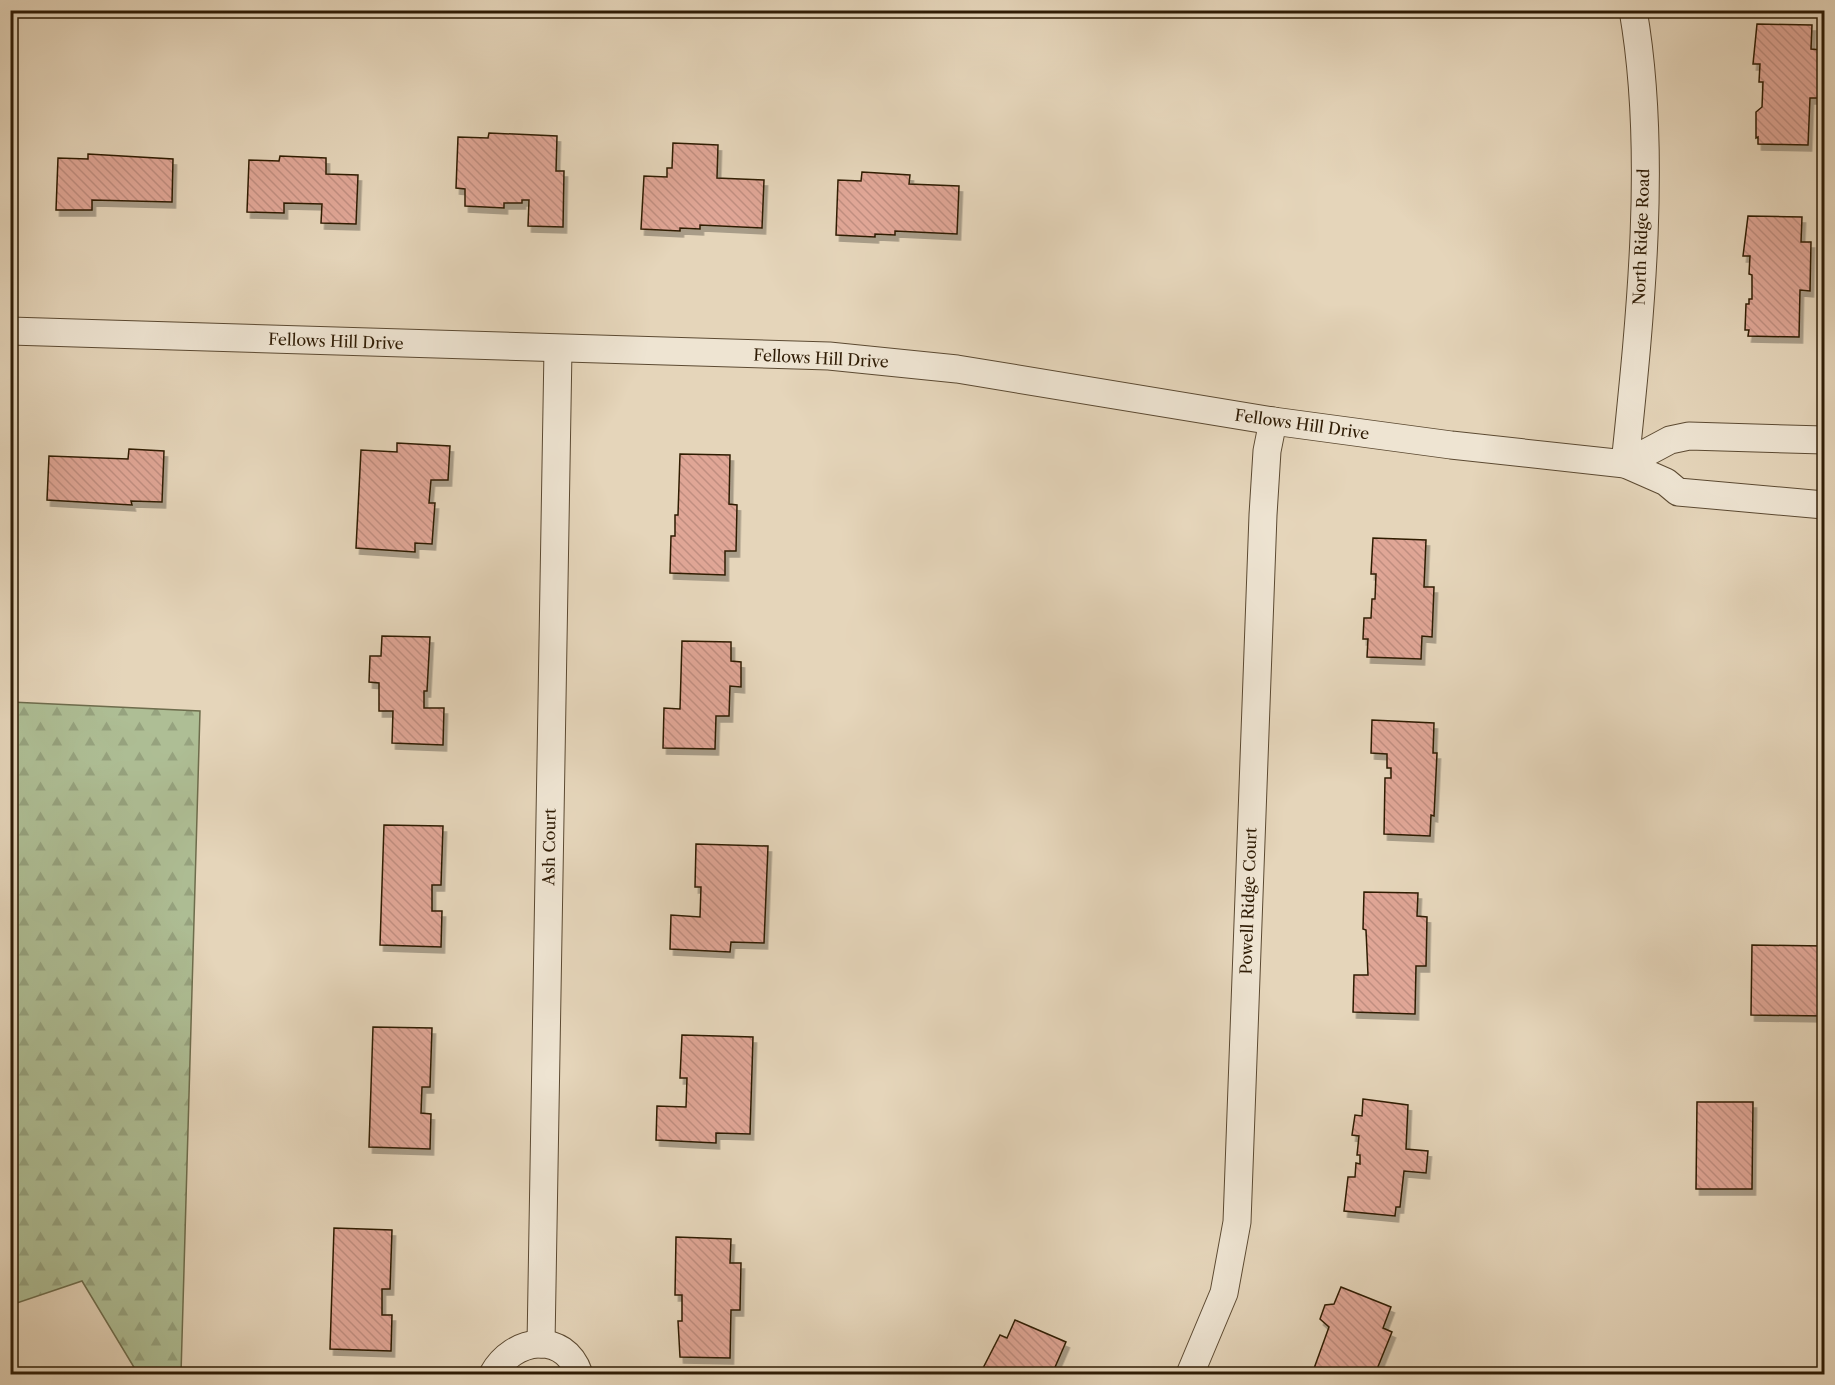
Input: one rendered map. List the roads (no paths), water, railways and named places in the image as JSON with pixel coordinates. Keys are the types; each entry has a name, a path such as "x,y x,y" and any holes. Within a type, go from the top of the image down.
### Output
{"street":[{"name":"North Ridge Road","path":"1625,464 1636,364 1644,195 1643,99 1633,10"},
{"name":"Fellows Hill Drive","path":"10,330 829,356 957,369 1273,421 1451,445 1625,464 1666,482 1678,492 1824,505"},
{"name":"Ash Court","path":"541,1344 558,349"},
{"name":"Powell Ridge Court","path":"1190,1374 1224,1293 1237,1222 1263,515 1267,451 1273,421"},
{"path":"1625,464 1670,440 1689,435 1824,440"},
{"path":"494,1374 501,1361 512,1351 526,1345 541,1344 555,1348 567,1356 579,1374"}]}
